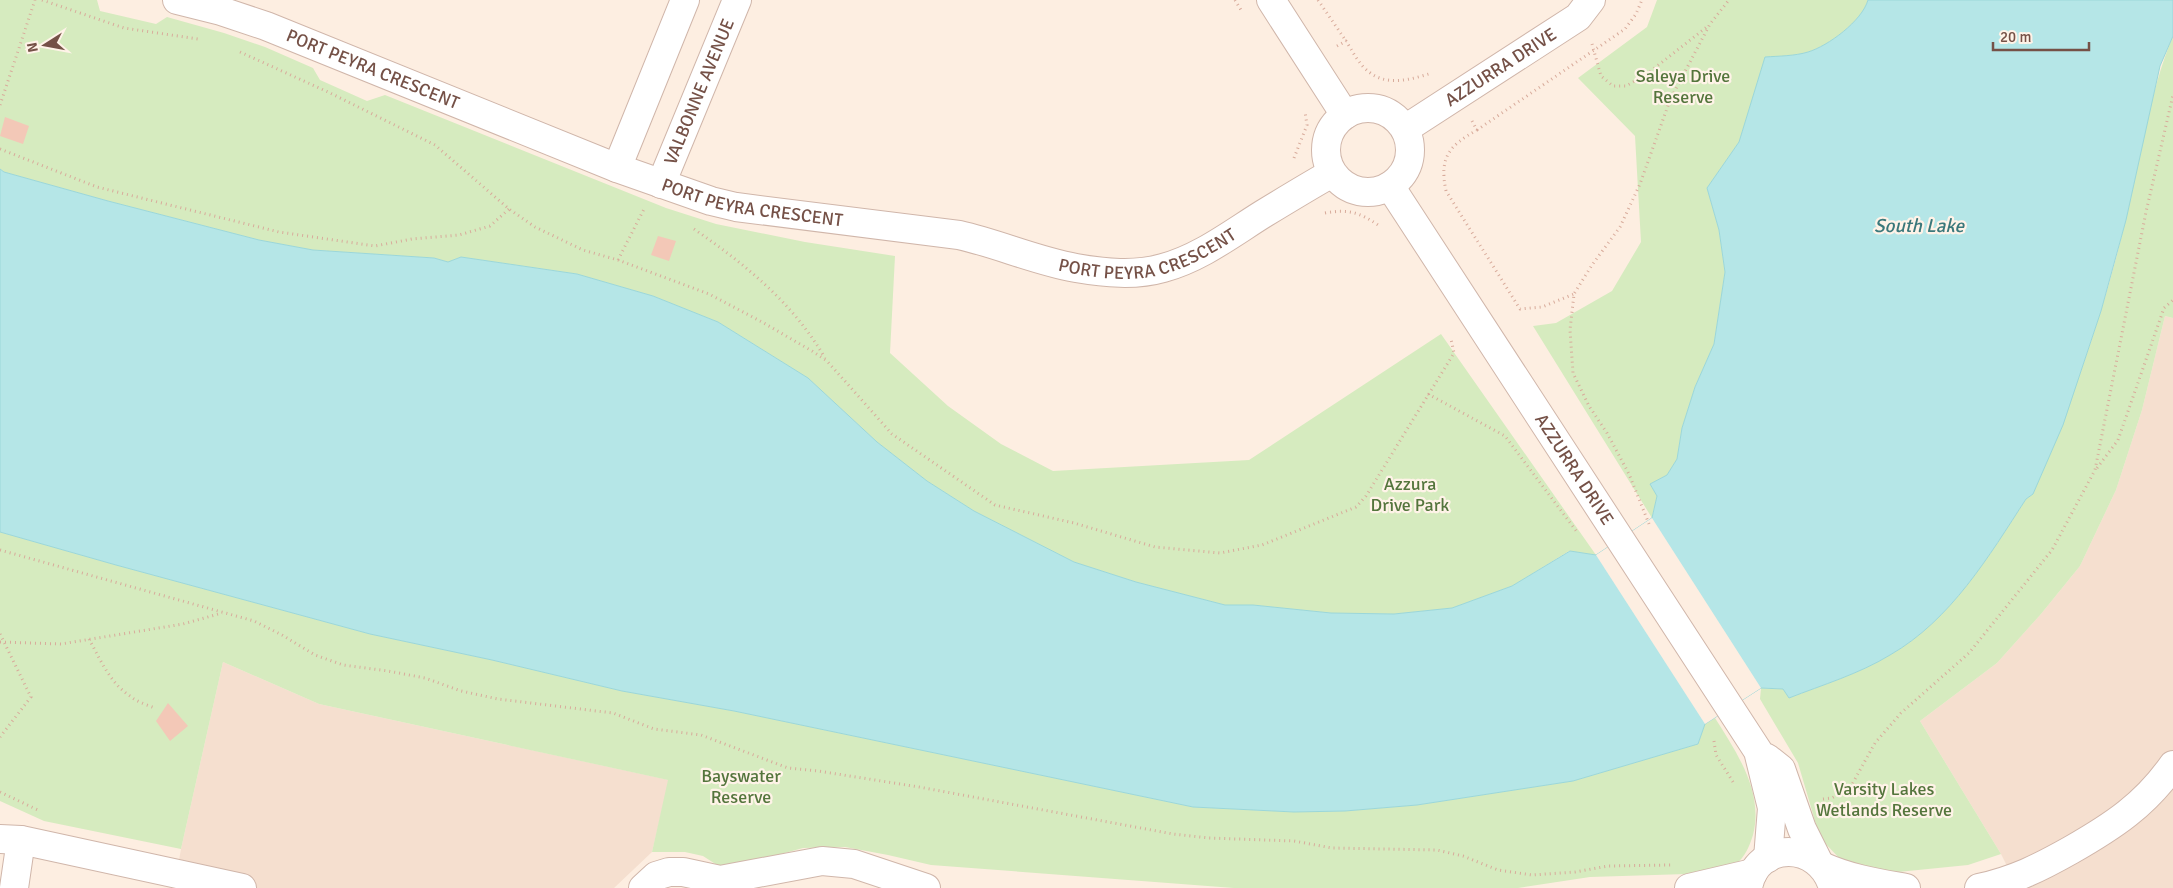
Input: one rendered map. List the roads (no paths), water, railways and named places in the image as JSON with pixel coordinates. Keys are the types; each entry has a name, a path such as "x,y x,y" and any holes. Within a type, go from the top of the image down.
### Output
{"street":[{"name":"PORT PEYRA CRESCENT","path":"177,0 222,11 266,26 617,168 661,184 736,207 959,235 986,241 1075,268 1134,273 1162,268 1184,261 1207,250 1332,173"},
{"path":"617,168 685,0"},
{"name":"VALBONNE AVENUE","path":"661,184 737,0"},
{"path":"1271,0 1345,115"},
{"name":"AZZURRA DRIVE","path":"1405,129 1584,8"},
{"path":"1366,108 1378,109 1388,113 1405,129 1409,139 1409,160 1399,179 1390,186 1382,190 1363,193 1346,186 1332,173 1325,152 1327,141 1333,126 1345,115 1366,108"},
{"name":"AZZURRA DRIVE","path":"1390,186 1622,539 1758,751"},
{"path":"1758,751 1781,769 1802,829 1825,872"},
{"path":"1756,873 1772,808 1758,751"},
{"path":"1979,888 2008,882 2038,869 2110,828 2158,786 2173,765"},
{"path":"14,888 7,835 242,888"},
{"path":"1684,876 1756,873 1780,853 1793,852 1806,854 1825,872 1906,888"},
{"path":"643,888 656,876 669,872 683,872 704,882 822,861 854,864 926,888"}],"water":[{"name":"South Lake","path":"1868,0 2173,0 2173,36 2160,66 2126,220 2101,311 2063,425 2033,494 2026,499 1967,585 1932,624 1912,641 1866,668 1789,698 1783,689 1761,688 1705,724 1698,744 1573,781 1417,805 1345,811 1294,812 1193,807 734,711 622,691 492,660 370,634 0,532 0,169 4,172 108,201 259,240 313,250 434,258 448,262 461,257 577,274 653,296 718,322 808,378 877,442 927,481 974,511 1074,562 1136,582 1225,605 1253,605 1331,613 1394,614 1452,608 1512,586 1570,551 1596,555 1652,518 1657,496 1650,484 1667,475 1677,459 1682,428 1695,387 1714,344 1725,272 1719,230 1707,188 1739,142 1765,57 1787,56 1816,49 1852,24 1865,8"}],"park label":[{"name":"Saleya Drive Reserve","path":"1683,86"},
{"name":"Azzura Drive Park","path":"1410,494"},
{"name":"Bayswater Reserve","path":"741,786"},
{"name":"Varsity Lakes Wetlands Reserve","path":"1884,800"}]}
